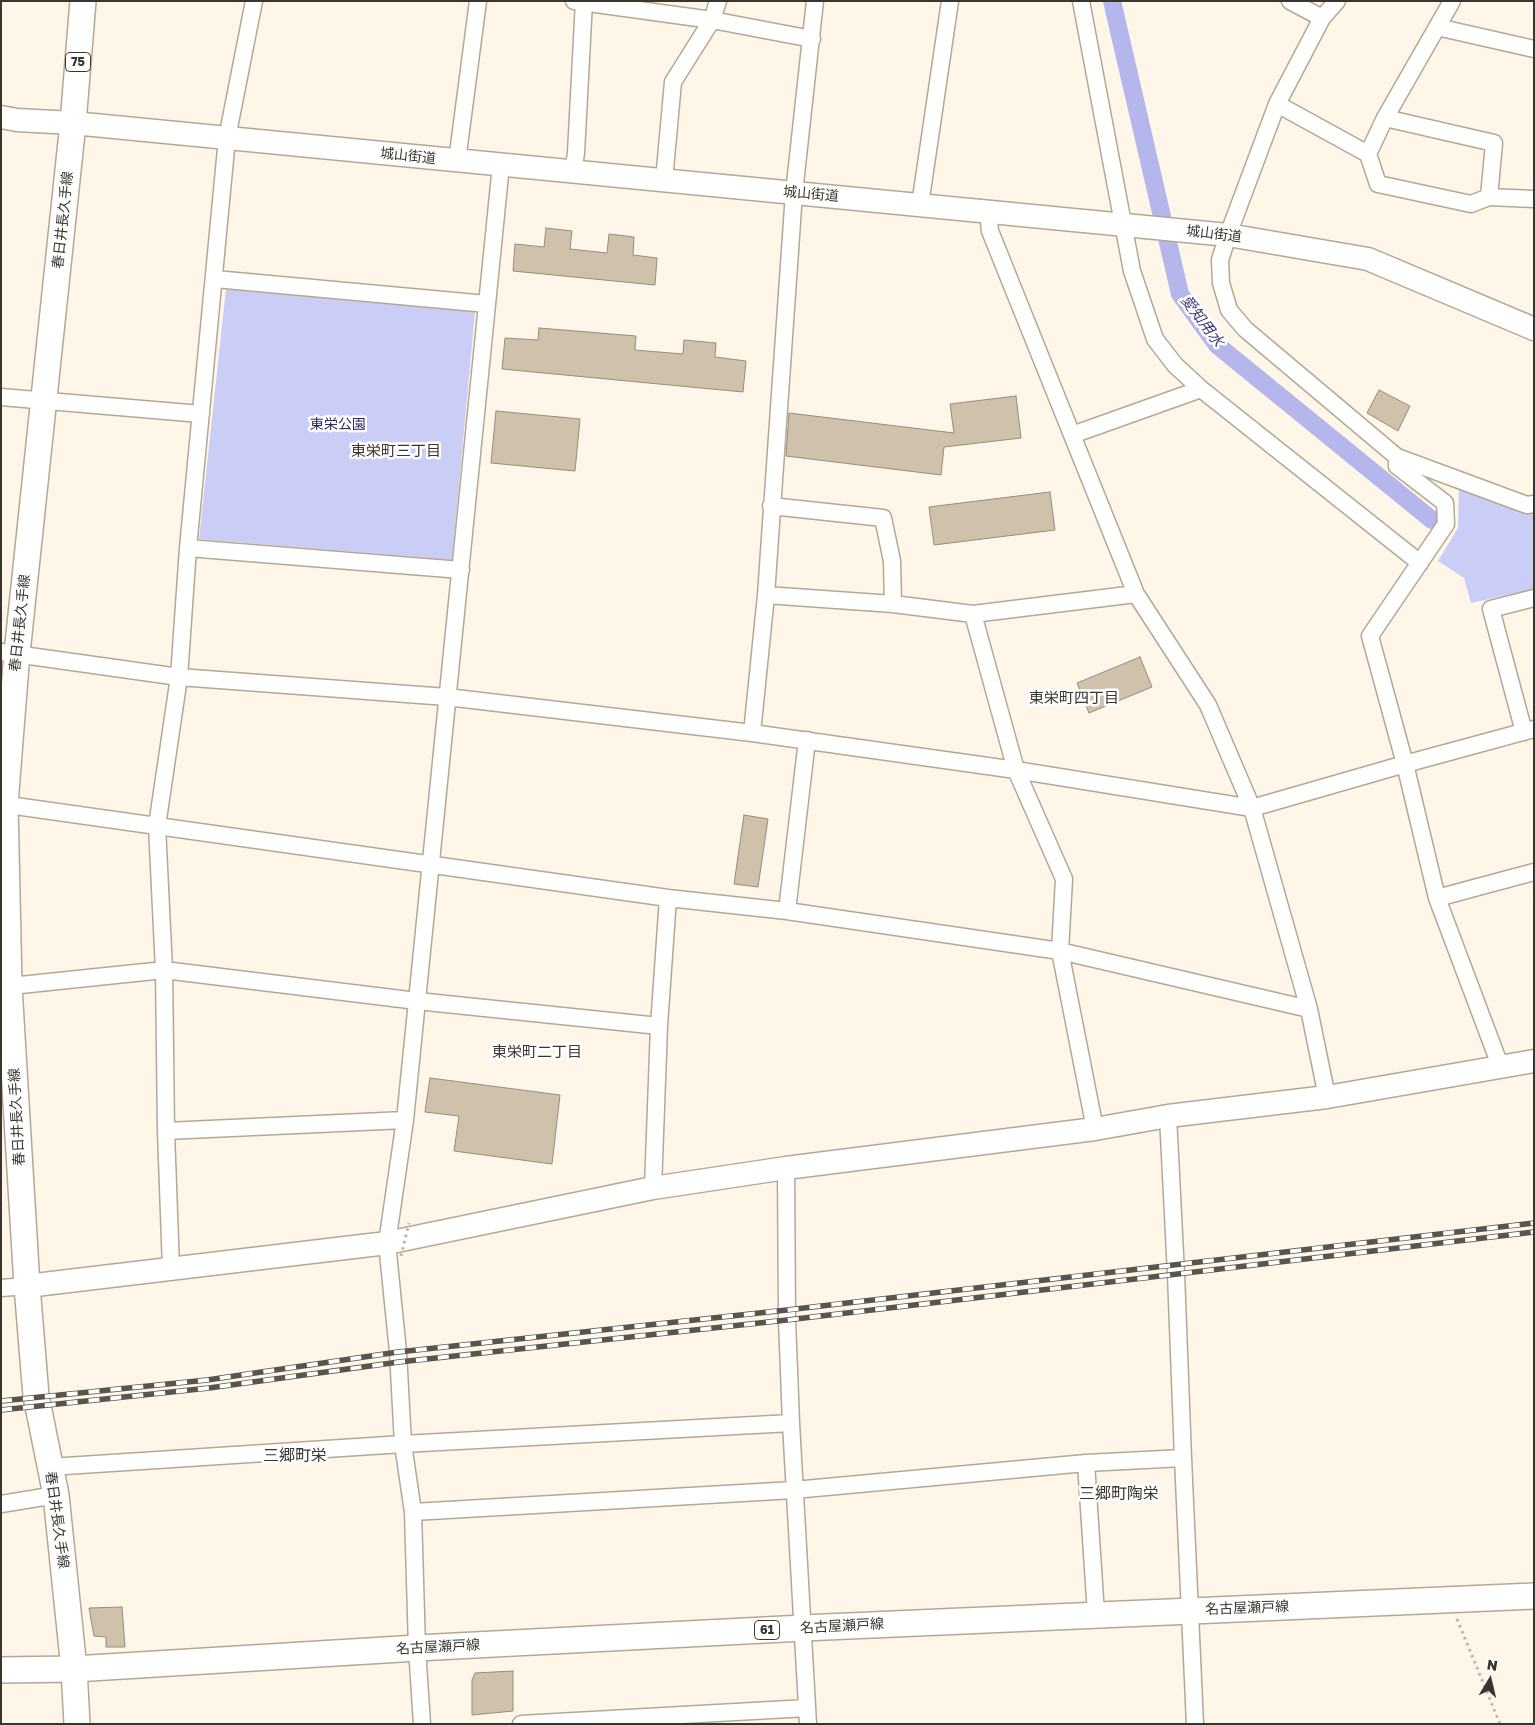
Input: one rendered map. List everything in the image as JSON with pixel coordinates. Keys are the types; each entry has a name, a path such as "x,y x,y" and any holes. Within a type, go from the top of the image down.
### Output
{"main road":[{"name":"春日井長久手線","path":"77,1724 74,1669 56,1495 36,1396 27,1286 10,1147 5,987 3,804 9,652 44,400 73,123 83,1"},
{"name":"名古屋瀬戸線","path":"1,1670 74,1669 417,1648 803,1628 1534,1596"}],"street":[{"path":"171,1269 166,1131 164,970 156,826 179,678 188,548 227,138 254,1"},
{"path":"457,161 478,1"},
{"path":"664,180 673,82 712,20 718,1"},
{"path":"752,733 766,596 794,193 815,1"},
{"path":"920,205 950,1"},
{"path":"1081,1 1114,173 1130,225 1132,271 1155,339 1175,366 1201,389 1420,563"},
{"path":"1290,1 1322,18"},
{"path":"1336,1 1322,18 1278,104 1228,235 1220,260 1220,283 1229,310 1245,329 1397,457 1527,505 1534,504"},
{"path":"1368,154 1385,118 1452,1"},
{"path":"573,172 576,154 581,2 712,20 812,39"},
{"path":"1436,27 1534,49"},
{"name":"城山街道","path":"1,103 73,123"},
{"path":"1278,104 1368,154 1378,184 1471,204 1488,197 1534,198"},
{"name":"城山街道","path":"1,117 1200,231 1368,259 1534,329"},
{"path":"1385,118 1494,142 1488,197"},
{"path":"422,1724 417,1648 413,1512 403,1444 394,1250 405,1120 501,165"},
{"path":"988,211 990,231 1136,594 1208,705 1252,808 1309,1009 1327,1097"},
{"path":"215,279 487,304"},
{"path":"1072,434 1201,389"},
{"path":"1,397 201,414"},
{"path":"1397,457 1397,466 1445,503 1446,524 1370,636 1405,764 1437,898 1501,1068"},
{"path":"771,506 883,518 892,561 893,604"},
{"path":"188,548 461,570"},
{"path":"766,596 893,604 973,614 1136,594"},
{"path":"9,652 179,678 447,697 808,740 1016,770 1252,808 1529,730 1491,609 1534,598"},
{"path":"973,614 1016,770 1064,879 1060,951 1095,1129"},
{"path":"787,911 808,740"},
{"path":"3,804 668,898 787,911 1060,951 1309,1009"},
{"path":"1437,898 1534,872"},
{"path":"653,1188 659,1026 668,898"},
{"path":"5,987 164,970 417,1001 659,1026"},
{"path":"1,1288 171,1269 394,1250 653,1188 786,1168 1095,1129 1168,1116 1327,1097 1534,1061"},
{"path":"1168,1116 1195,1724"},
{"path":"166,1131 405,1120"},
{"path":"521,1724 807,1716 794,1490 787,1320 786,1168"},
{"path":"50,1467 403,1444 791,1423"},
{"path":"413,1512 794,1490 1086,1463 1183,1458"},
{"path":"1086,1463 1096,1614"},
{"path":"1,1504 56,1495"}],"path":[{"path":"394,1250 409,1223"},
{"path":"1449,1600 1500,1724"}],"green space":[{"name":"東栄公園","path":"226,289 475,312 452,560 199,539"},
{"path":"1459,488 1534,508 1534,589 1471,603 1464,578 1438,561 1458,528"}],"building":[{"path":"546,228 572,231 570,249 607,253 609,234 634,237 633,255 657,258 655,285 513,271 515,244 544,247"},
{"path":"539,328 636,336 635,350 683,354 684,340 716,343 715,357 746,361 743,392 502,369 505,338 538,340"},
{"path":"1379,390 1410,406 1398,431 1367,413"},
{"path":"1016,396 1021,438 944,447 941,475 786,456 789,413 954,433 950,404"},
{"path":"496,411 580,419 575,471 491,463"},
{"path":"1050,492 1055,530 934,545 929,507"},
{"path":"1140,657 1152,687 1089,713 1077,683"},
{"path":"744,815 768,819 758,887 734,884"},
{"path":"430,1078 560,1095 552,1164 454,1151 459,1116 425,1112"},
{"path":"122,1607 125,1647 106,1647 106,1637 94,1636 89,1608"},
{"path":"513,1671 513,1711 472,1715 472,1680 475,1673"}],"waterway":[{"name":"愛知用水","path":"1112,1 1180,294 1217,345 1432,520"}],"railway":[{"path":"1,1401 207,1380 398,1352 787,1310 1534,1223"},
{"path":"1,1410 209,1388 399,1362 787,1320 1534,1232"}],"district":[{"name":"東栄町三丁目","path":"396,451"},
{"name":"東栄町四丁目","path":"1074,698"},
{"name":"東栄町二丁目","path":"537,1052"},
{"name":"三郷町栄","path":"295,1456"},
{"name":"三郷町陶栄","path":"1119,1494"}]}
